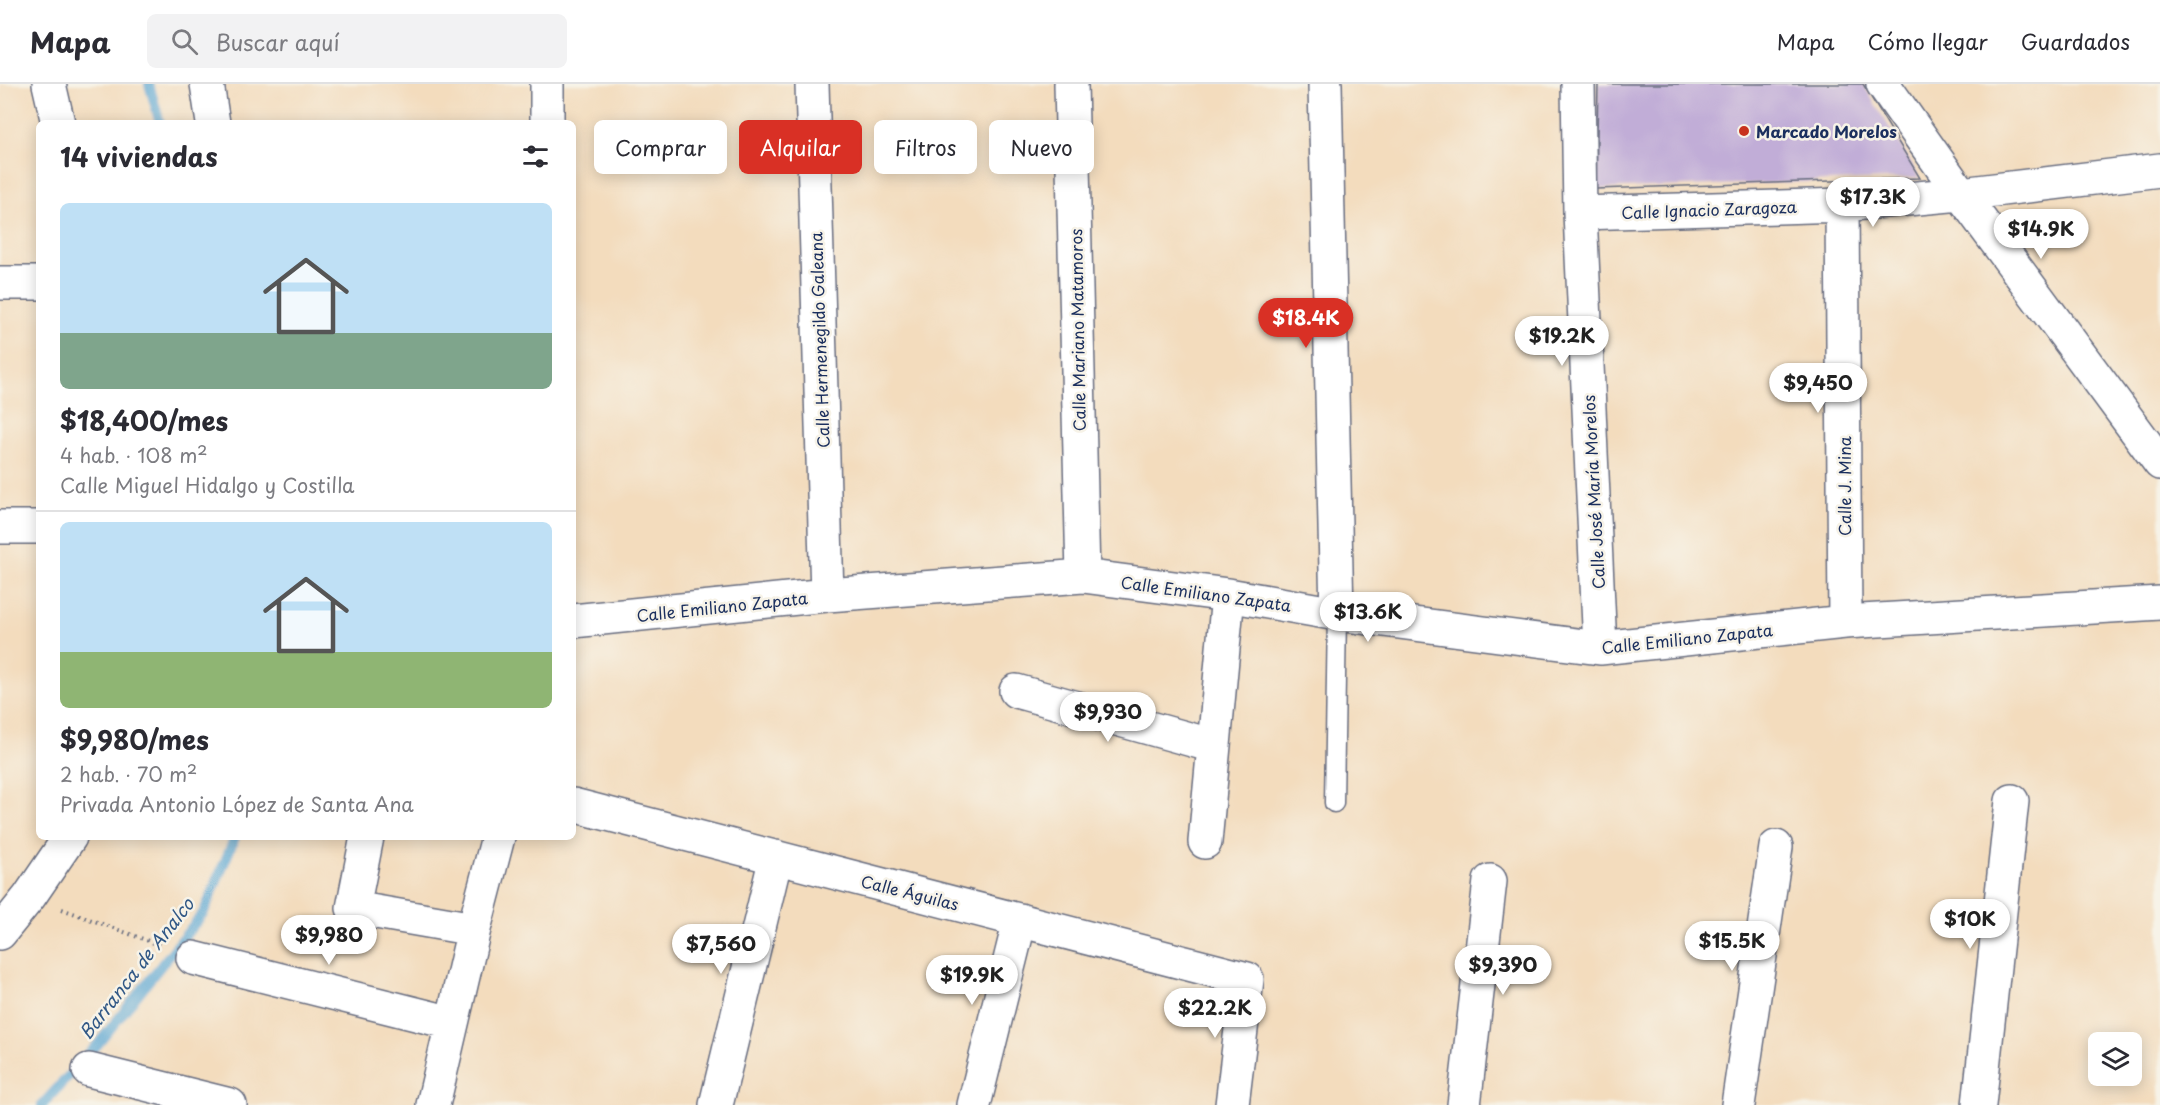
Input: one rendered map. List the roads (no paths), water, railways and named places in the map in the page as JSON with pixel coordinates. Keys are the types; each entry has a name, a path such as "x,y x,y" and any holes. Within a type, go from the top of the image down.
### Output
{"street":[{"path":"49,84 57,120"},
{"path":"207,84 213,120"},
{"path":"547,84 547,120"},
{"name":"Calle Hermenegildo Galeana","path":"812,84 827,595"},
{"name":"Calle Mariano Matamoros","path":"1071,84 1083,576"},
{"path":"1325,84 1337,614"},
{"name":"Calle José María Morelos","path":"1578,84 1580,213 1600,648"},
{"path":"1883,84 2160,464"},
{"name":"Calle Ignacio Zaragoza","path":"1580,213 1842,205 1961,194 2160,170"},
{"name":"Calle J. Mina","path":"1842,205 1845,622"},
{"path":"0,284 36,283"},
{"path":"0,527 36,527"},
{"name":"Calle Emiliano Zapata","path":"576,621 827,595 1083,576 1228,595 1337,614 1600,648 1845,622 2160,603"},
{"path":"1205,842 1228,595"},
{"path":"1016,691 1214,746"},
{"path":"1978,1105 2012,801"},
{"name":"Calle Águilas","path":"576,806 1247,979 1232,1105"},
{"path":"0,933 29,897 68,840"},
{"path":"366,840 353,908 474,929"},
{"path":"433,1105 497,840"},
{"path":"1738,1105 1776,847"},
{"path":"716,1105 776,857"},
{"path":"1464,1105 1490,881"},
{"path":"974,1105 1020,920"},
{"path":"193,958 452,1023"},
{"path":"88,1070 230,1105"}],"lane":[{"path":"1334,803 1337,614"}],"waterway":[{"name":"Barranca de Analco","path":"149,84 159,120"},
{"name":"Barranca de Analco","path":"42,1105 98,1044 204,912 234,840"}],"place":[{"name":"Marcado Morelos","path":"1744,131"}]}
